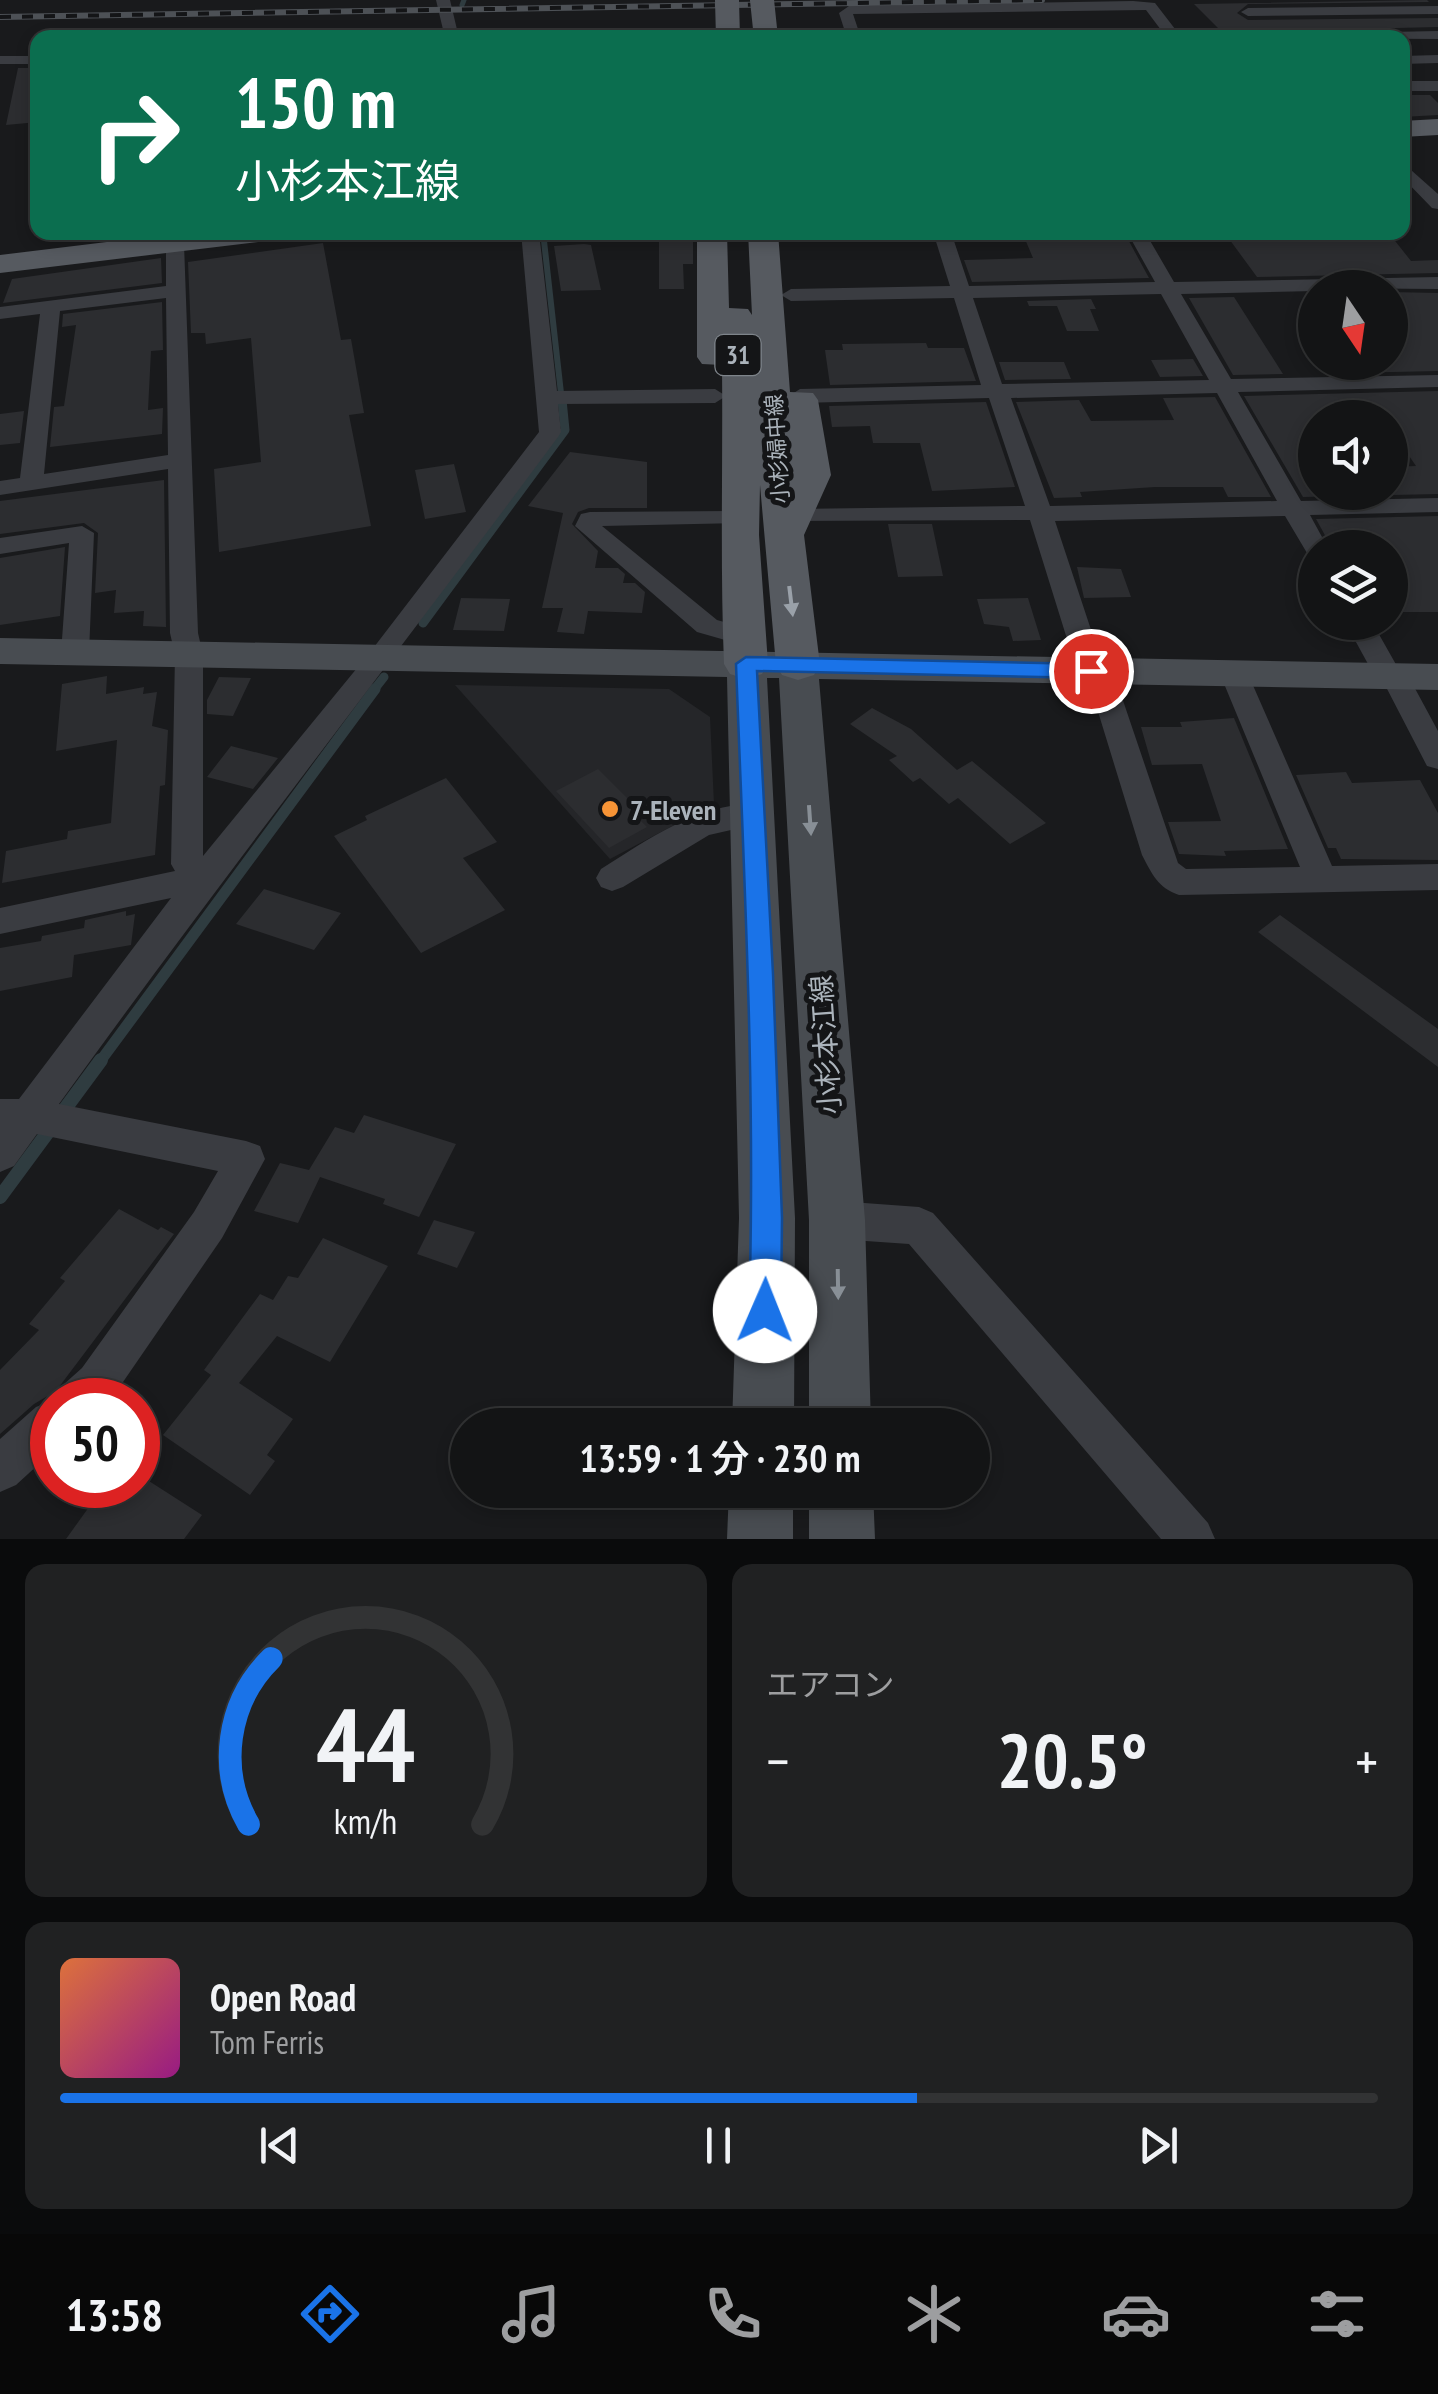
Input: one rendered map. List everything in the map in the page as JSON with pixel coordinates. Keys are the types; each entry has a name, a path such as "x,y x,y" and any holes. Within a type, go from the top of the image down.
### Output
{"main road":[{"path":"711,0 711,30"},
{"path":"727,0 728,30"},
{"path":"749,0 751,30"},
{"path":"762,0 765,30"},
{"path":"1410,129 1438,127"},
{"path":"0,264 205,240"},
{"name":"31","path":"712,240 713,475 736,527"},
{"name":"小杉婦中線","path":"735,240 760,474 788,527 798,665"},
{"name":"小杉婦中線","path":"746,651 736,527 760,474 763,240"},
{"name":"31","path":"787,240 800,396 812,475 788,527"},
{"path":"0,651 381,657 746,651 798,665 1438,677"},
{"path":"746,651 767,1218 763,1408"},
{"name":"小杉本江線","path":"798,665 837,1220 840,1408"},
{"path":"760,1539 761,1508"},
{"path":"841,1508 842,1539"}],"street":[{"path":"443,0 450,30"},
{"path":"851,30 846,13 849,10 1150,6 1169,30"},
{"path":"1261,25 1248,12 1438,10"},
{"path":"1410,36 1438,35"},
{"path":"1410,60 1438,59"},
{"path":"0,60 30,60"},
{"path":"1410,86 1438,86"},
{"path":"1410,175 1437,203"},
{"path":"1410,203 1437,203"},
{"path":"0,1154 15,1115 381,657 550,432 531,240"},
{"path":"945,240 1167,872 1179,882 1438,876"},
{"path":"1141,240 1305,530"},
{"path":"175,244 178,460 184,633 189,655 186,864 204,878"},
{"path":"792,295 1438,283"},
{"path":"0,312 173,290"},
{"path":"31,484 51,306"},
{"path":"800,396 1438,382"},
{"path":"544,398 715,396"},
{"path":"0,488 178,460"},
{"path":"788,527 1040,513 1438,505"},
{"path":"736,527 590,519 587,526 706,626 746,651"},
{"path":"0,546 82,532 75,653"},
{"path":"1369,640 1438,758"},
{"path":"1234,674 1321,879"},
{"path":"612,878 694,827 726,814 754,814"},
{"path":"0,921 204,878"},
{"path":"15,1115 246,1159 208,1225 101,1378"},
{"path":"837,1220 919,1226 1192,1539"},
{"path":"0,1469 30,1442"}],"shaded area":[{"path":"455,685 669,689 710,717 714,804 610,859"}],"building":[{"path":"1427,0 1248,4 1237,13 1248,20 1438,18 1438,27 1220,30 1194,4"},
{"path":"18,68 30,68 30,123 6,125"},
{"path":"1410,95 1430,95 1438,103 1438,115 1410,117"},
{"path":"659,240 693,240 693,264 683,264 684,289 659,289"},
{"path":"1025,240 1128,240 1149,278 972,282 964,260 1033,258"},
{"path":"1230,240 1394,240 1411,261 1438,260 1438,273 1298,270 1298,276 1257,277"},
{"path":"323,243 341,340 351,339 364,413 349,415 371,526 219,552 214,469 261,462 251,338 206,344 205,333 191,333 188,262"},
{"path":"591,245 601,290 561,291 554,246"},
{"path":"161,258 162,283 3,303 12,279"},
{"path":"1408,292 1438,293 1438,371 1408,372"},
{"path":"1234,297 1283,374 1233,375 1189,298"},
{"path":"1091,299 1096,309 1090,309 1099,331 1067,331 1057,306 1029,306 1027,301"},
{"path":"162,302 163,350 151,351 148,410 163,408 162,434 50,447 54,407 64,406 76,325 62,327 63,314"},
{"path":"926,343 928,348 964,348 976,381 830,385 825,350 843,350 842,344"},
{"path":"1193,359 1203,376 1160,377 1151,360"},
{"path":"999,362 1064,362 1071,379 1005,380"},
{"path":"1438,391 1438,494 1408,495 1408,466 1416,466 1408,454 1408,400 1298,400 1298,488 1244,396"},
{"path":"1215,397 1271,497 1228,497 1223,487 1155,487 1080,492 1082,497 1054,498 1016,402 1079,400 1091,421 1174,420 1163,398"},
{"path":"986,402 1015,487 932,491 920,443 873,443 870,426 832,427 829,406"},
{"path":"24,411 20,443 0,445 0,414"},
{"path":"570,452 647,462 647,508 589,508 578,512 572,524 598,551 595,568 618,568 625,574 623,583 635,583 645,592 642,613 588,611 584,634 557,632 563,608 542,608 563,513 528,506"},
{"path":"454,464 466,512 425,519 415,470"},
{"path":"164,480 166,627 143,626 144,611 114,613 116,590 95,593 98,533 84,523 0,534 0,501"},
{"path":"1438,516 1438,612 1408,612 1408,530 1322,530 1316,519"},
{"path":"888,524 932,524 943,576 898,577"},
{"path":"65,547 60,616 0,625 0,558"},
{"path":"1077,567 1121,569 1131,597 1084,598"},
{"path":"461,598 510,599 504,631 453,630"},
{"path":"1028,598 1041,640 1013,641 1009,627 984,624 977,599"},
{"path":"107,676 106,694 144,687 143,694 157,692 152,726 168,730 155,855 2,883 6,851 67,839 68,831 111,823 117,740 56,751 62,684"},
{"path":"219,677 251,678 233,716 207,714 207,700"},
{"path":"872,708 911,729 957,770 972,761 1046,823 1010,844 958,798 949,804 920,778 913,782 889,760 897,756 850,724"},
{"path":"1234,718 1288,849 1224,851 1226,856 1179,854 1168,822 1221,821 1202,764 1152,765 1141,727 1182,727 1180,722"},
{"path":"231,746 278,758 253,789 207,777"},
{"path":"598,769 644,815 638,818 647,827 609,848 556,791"},
{"path":"1346,772 1352,783 1420,780 1438,813 1438,860 1341,859 1336,848 1328,848 1296,775"},
{"path":"446,778 497,842 463,858 505,910 421,953 334,836 367,820 365,816"},
{"path":"264,889 341,913 314,950 236,924"},
{"path":"126,911 126,916 135,914 131,945 74,955 72,977 0,991 0,948 41,941 42,936 84,928 85,920"},
{"path":"1280,915 1438,1029 1438,1067 1258,932"},
{"path":"364,1115 456,1144 419,1217 383,1204 385,1199 320,1177 298,1223 254,1211 280,1163 309,1170 335,1127 354,1133"},
{"path":"119,1209 174,1234 66,1378 30,1378 30,1408 0,1434 0,1370 39,1330 29,1324 65,1281 60,1278"},
{"path":"434,1220 475,1232 457,1268 417,1254"},
{"path":"323,1238 388,1266 330,1362 277,1336 239,1383 293,1419 267,1455 275,1461 250,1495 163,1435 211,1375 204,1370 260,1294 273,1300 288,1276 298,1278"},
{"path":"160,1488 202,1515 184,1539 66,1539 88,1508 160,1508"}],"waterway":[{"path":"462,5 464,0"},
{"path":"544,240 562,402"},
{"path":"423,623 565,430 562,400"},
{"path":"373,691 384,677"},
{"path":"99,1063 375,689"},
{"path":"0,1197 101,1060"}],"railway":[{"path":"0,17 1042,0"}],"place":[{"name":"7-Eleven","path":"610,809"}],"route":[{"path":"765,1311 767,1218 760,974 746,664 1091,671"}]}
